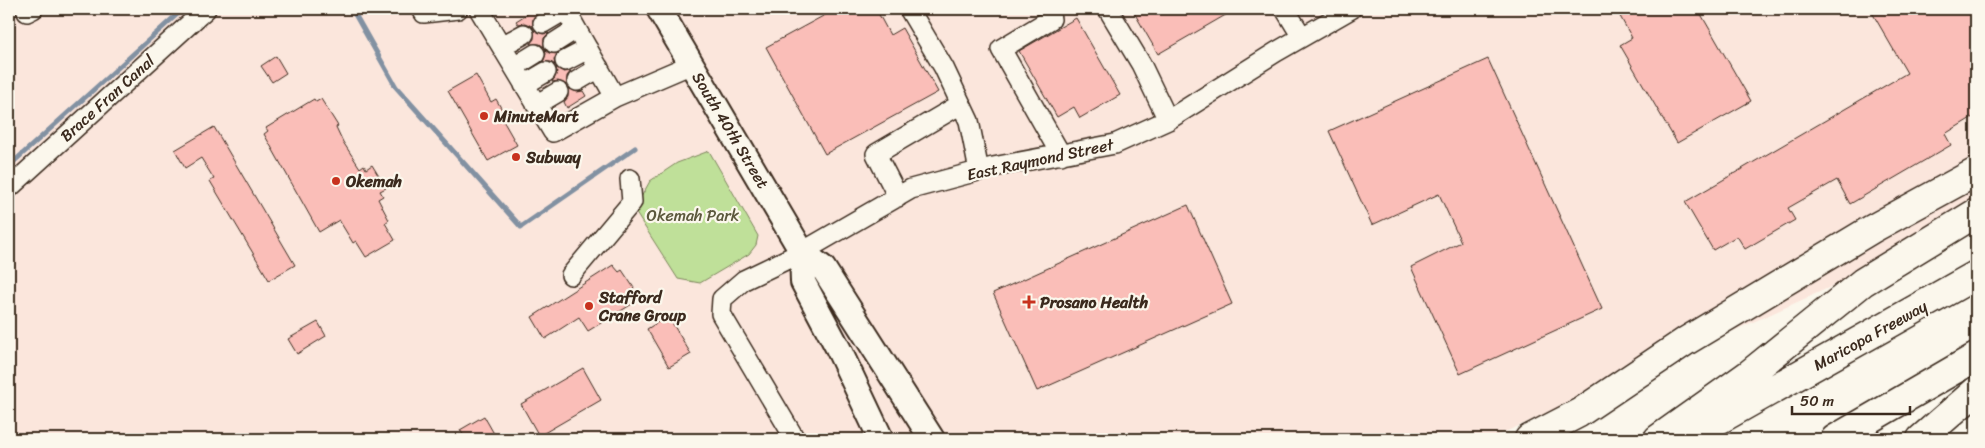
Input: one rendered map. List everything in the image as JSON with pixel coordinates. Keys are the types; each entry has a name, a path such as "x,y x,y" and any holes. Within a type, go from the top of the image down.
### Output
{"highway":[{"path":"1529,439 1579,413 1686,342 1848,243 1976,172"},
{"path":"1658,439 1748,375 1863,282 1976,213"},
{"name":"Maricopa Freeway","path":"1685,439 1976,276"},
{"path":"1835,439 1976,357"},
{"path":"1922,439 1976,391"}],"main road":[{"name":"South 40th Street","path":"659,9 802,252 823,268 932,439"},
{"name":"South 40th Street","path":"802,252 803,282 838,348 881,439"}],"street":[{"path":"26,9 27,12 32,9"},
{"name":"Brace Fran Canal","path":"9,188 206,9"},
{"path":"422,9 424,13 458,9"},
{"path":"479,9 553,132 615,96 692,64"},
{"path":"543,23 565,9 615,96"},
{"path":"909,9 944,68 969,121 979,170"},
{"path":"1108,9 1141,64 1168,120"},
{"path":"1285,9 1302,37"},
{"name":"East Raymond Street","path":"802,252 911,189 979,170 1115,144 1168,120 1351,9"},
{"path":"1051,19 1001,49 1061,155"},
{"path":"554,43 576,29"},
{"path":"502,46 524,34"},
{"path":"566,62 588,49"},
{"path":"514,67 535,54"},
{"path":"577,81 599,68"},
{"path":"524,84 546,72"},
{"path":"536,104 558,92"},
{"path":"898,197 876,154 961,104"},
{"path":"571,275 632,202 630,179"},
{"path":"795,439 721,314 722,298 744,280 802,252"}],"shaded area":[{"path":"9,9 1976,9 1976,221 1489,439 9,439"}],"green space":[{"name":"Okemah Park","path":"709,151 758,236 756,245 749,254 700,283 678,279 634,210 650,181 677,163"}],"building":[{"path":"535,9 537,13 533,18 533,28 525,23 518,24 516,21"},
{"path":"836,9 876,9 890,35 902,28 938,92 825,154 766,47"},
{"path":"1132,9 1236,9 1158,54"},
{"path":"1616,9 1698,9 1751,101 1677,143 1620,45 1632,38"},
{"path":"1870,9 1972,9 1976,16 1976,115 1945,134 1951,145 1850,204 1837,180 1788,208 1795,220 1745,249 1737,236 1713,250 1685,202 1907,73"},
{"path":"1076,18 1120,95 1080,118 1074,107 1057,117 1019,51"},
{"path":"534,30 543,34 549,33 544,38 544,47 540,44 530,44 534,39"},
{"path":"545,50 549,53 557,54 554,60 555,65 551,62 543,62 546,54"},
{"path":"276,56 286,73 272,82 261,66"},
{"path":"1488,59 1602,309 1460,374 1411,267 1461,242 1439,194 1372,225 1329,131"},
{"path":"556,67 564,72 571,71 567,76 567,85 558,81 552,82 557,72"},
{"path":"476,75 491,102 496,99 505,115 501,117 517,145 488,161 448,91"},
{"path":"568,88 577,92 583,91 586,96 567,108 564,102 568,97"},
{"name":"Okemah","path":"314,99 316,102 321,99 338,126 336,127 343,142 360,168 364,165 366,169 372,165 386,188 380,191 383,196 378,199 389,220 385,223 395,240 366,257 356,241 353,243 339,220 319,232 264,134 268,131 266,128"},
{"path":"214,127 295,265 269,280 210,181 214,179 201,158 185,168 175,150"},
{"path":"1188,205 1232,304 1037,391 993,293"},
{"name":"Stafford Crane Group","path":"613,265 619,272 622,270 634,288 630,291 637,301 588,331 579,317 545,339 532,317"},
{"path":"668,316 691,354 669,367 647,329"},
{"path":"318,322 326,336 297,354 288,339"},
{"path":"583,368 601,400 539,436 521,404"},
{"path":"484,416 497,439 466,439 460,430"}],"waterway":[{"path":"9,166 183,9"},
{"path":"352,9 396,87 521,227 635,148"}],"place":[{"name":"MinuteMart","path":"484,116"},
{"name":"Subway","path":"516,157"},
{"name":"Okemah","path":"336,181"},
{"name":"Prosano Health","path":"1029,302"},
{"name":"Stafford Crane Group","path":"589,306"}]}
